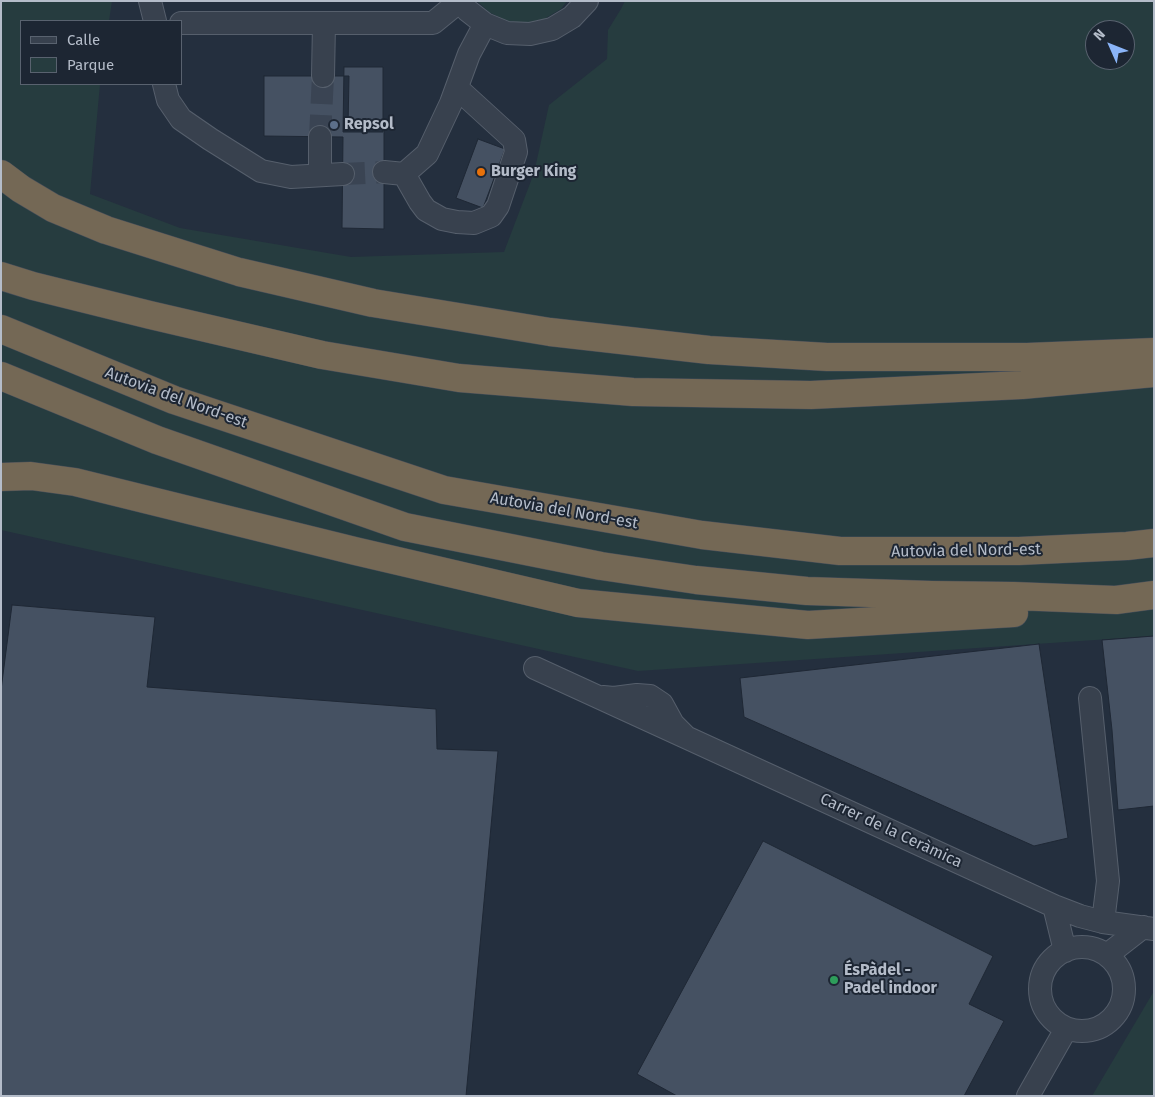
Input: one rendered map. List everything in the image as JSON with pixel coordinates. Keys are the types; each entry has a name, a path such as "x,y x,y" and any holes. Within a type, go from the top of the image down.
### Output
{"highway":[{"path":"1,174 21,190 53,208 106,230 239,272 373,303 550,332 710,350 827,357 1028,357 1154,352"},
{"path":"1,276 150,315 322,355 459,378 633,392 811,395 1022,385 1154,373"},
{"name":"Autovia del Nord-est","path":"1,329 174,400 444,490 702,535 840,551 1019,551 1154,543"},
{"path":"1,376 157,440 415,529 601,566 696,580 807,592 1116,600"},
{"path":"1,477 31,476 75,482 578,603 808,625 1070,610 1116,600 1154,595"}],"street":[{"path":"150,1 155,20"},
{"path":"182,23 433,23 460,1 467,10 485,24 507,33 530,34 552,29 572,17 587,1"},
{"path":"323,76 324,23"},
{"path":"456,88 514,140 516,152 498,206 491,216 474,222 457,222 442,219 426,210 394,173 427,154 451,103 456,88 469,54 485,24"},
{"path":"164,85 168,100 181,119 261,171 291,177 343,174"},
{"path":"320,137 320,175"},
{"name":"Carrer de la Ceràmica","path":"535,668 1054,906 1103,922 1148,928"},
{"path":"1090,698 1108,881 1103,922"},
{"path":"1054,906 1065,951"},
{"path":"1107,955 1148,928"},
{"path":"1087,947 1107,955 1117,965 1123,977 1125,990 1122,1004 1116,1016 1105,1025 1093,1030 1079,1032 1066,1029 1054,1021 1045,1010 1040,997 1040,983 1045,970 1053,959 1065,951 1087,947"},
{"path":"1028,1096 1066,1029"}],"green space":[{"path":"1,1 112,1 109,20 20,20 20,85 100,85 90,194 180,228 351,257 504,252 534,173 549,105 607,59 608,30 625,1 1154,1 1154,636 638,671 1,530"},
{"path":"477,1 567,1 561,9 544,19 525,23 506,21 489,12"},
{"path":"1154,991 1154,1096 1092,1096"}],"building":[{"path":"344,67 383,67 383,132 343,132"},
{"path":"264,76 349,76 348,128 384,128 384,229 342,228 343,137 264,136"},
{"path":"478,139 505,149 483,208 456,198"},
{"path":"12,605 155,617 147,687 436,709 437,749 498,751 466,1096 1,1096 1,690"},
{"path":"1154,636 1154,806 1118,810 1112,730 1102,640"},
{"path":"1039,644 1068,838 1034,846 744,717 740,678"},
{"name":"ÉsPàdel - Padel indoor","path":"763,841 993,956 969,1004 1004,1021 964,1096 677,1096 637,1074"}],"tunnel":[{"path":"320,137 323,76"},
{"path":"343,174 384,172"}],"place":[{"name":"Repsol","path":"334,125"},
{"name":"Burger King","path":"481,172"},
{"name":"ÉsPàdel - Padel indoor","path":"834,980"}]}
